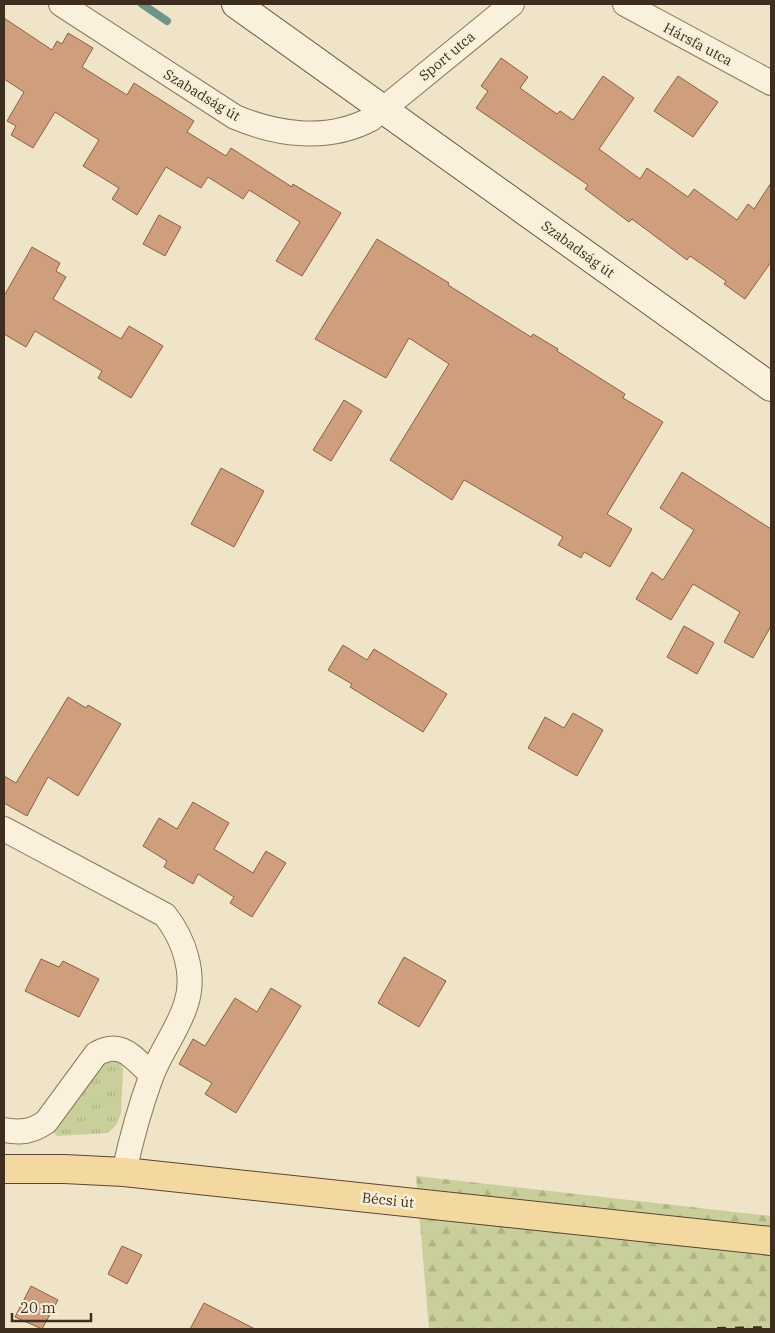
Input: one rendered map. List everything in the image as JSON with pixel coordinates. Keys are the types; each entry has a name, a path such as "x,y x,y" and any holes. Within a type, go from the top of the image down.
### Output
{"main road":[{"name":"Szabadság út","path":"236,4 771,388"},
{"name":"Bécsi út","path":"4,1169 124,1172 771,1241"}],"street":[{"name":"Szabadság út","path":"61,4 193,92 235,117 261,128 292,133 339,131 357,126 385,110"},
{"name":"Sport utca","path":"385,110 438,63 512,4"},
{"name":"Hársfa utca","path":"625,4 771,83"},
{"path":"4,829 165,915 178,932 188,967 186,1004 152,1075 131,1142 124,1172"},
{"path":"4,1130 20,1133 34,1130 46,1122 96,1054 106,1048 117,1047 126,1052 152,1075"}],"green space":[{"path":"111,1059 118,1060 123,1069 121,1113 117,1124 108,1133 57,1136 54,1133 103,1063"},
{"path":"416,1176 771,1216 771,1329 429,1329"}],"building":[{"path":"4,18 52,50 57,41 62,44 68,33 93,48 82,67 127,95 134,83 194,121 187,132 226,156 231,148 292,187 293,184 341,213 302,276 276,261 300,222 249,190 243,199 208,177 201,188 166,167 137,215 112,199 119,188 83,166 99,140 55,112 33,148 11,135 16,126 7,121 24,92 4,79"},
{"path":"501,58 528,77 520,88 557,114 560,111 573,120 603,76 634,98 599,149 640,179 647,168 688,197 694,189 737,220 748,204 754,209 771,183 771,262 745,299 724,284 726,281 690,256 687,260 632,219 629,222 585,189 588,185 476,108 488,91 481,86"},
{"path":"678,76 718,102 693,137 654,111"},
{"path":"159,215 181,227 165,256 143,244"},
{"path":"377,239 449,283 448,285 531,337 533,334 558,349 557,351 625,394 623,398 663,422 607,514 632,529 610,567 584,552 581,558 558,545 563,537 464,480 452,500 390,460 449,364 409,338 386,378 315,339"},
{"path":"32,247 60,263 56,271 66,277 53,299 121,339 129,326 163,346 131,398 98,378 102,371 35,331 26,347 4,334 4,296"},
{"path":"344,400 362,411 331,461 313,450"},
{"path":"221,468 264,491 234,547 191,524"},
{"path":"682,472 771,529 771,626 753,658 724,642 740,612 693,584 671,620 636,599 652,572 663,580 694,530 660,508"},
{"path":"684,626 714,643 697,674 667,657"},
{"path":"343,645 367,660 374,649 447,694 423,732 350,687 352,684 328,670"},
{"path":"68,697 86,708 88,705 121,724 78,796 48,777 27,816 4,803 4,776 16,783"},
{"path":"573,713 603,730 577,776 528,748 545,717 564,728"},
{"path":"193,802 229,823 214,849 253,873 266,851 286,863 252,917 230,903 234,897 198,874 193,884 164,867 167,861 143,846 159,818 177,829"},
{"path":"404,957 446,981 419,1027 378,1003"},
{"path":"41,959 59,967 63,961 99,979 79,1017 25,991"},
{"path":"271,988 301,1006 236,1113 205,1094 212,1083 179,1064 193,1039 205,1046 235,998 257,1012"},
{"path":"122,1246 142,1255 127,1284 108,1274"},
{"path":"31,1286 58,1300 42,1329 15,1317"},
{"path":"204,1303 255,1329 190,1329"}],"waterway":[{"path":"142,4 167,21"}],"railway":[{"path":"717,1329 771,1328"}]}
